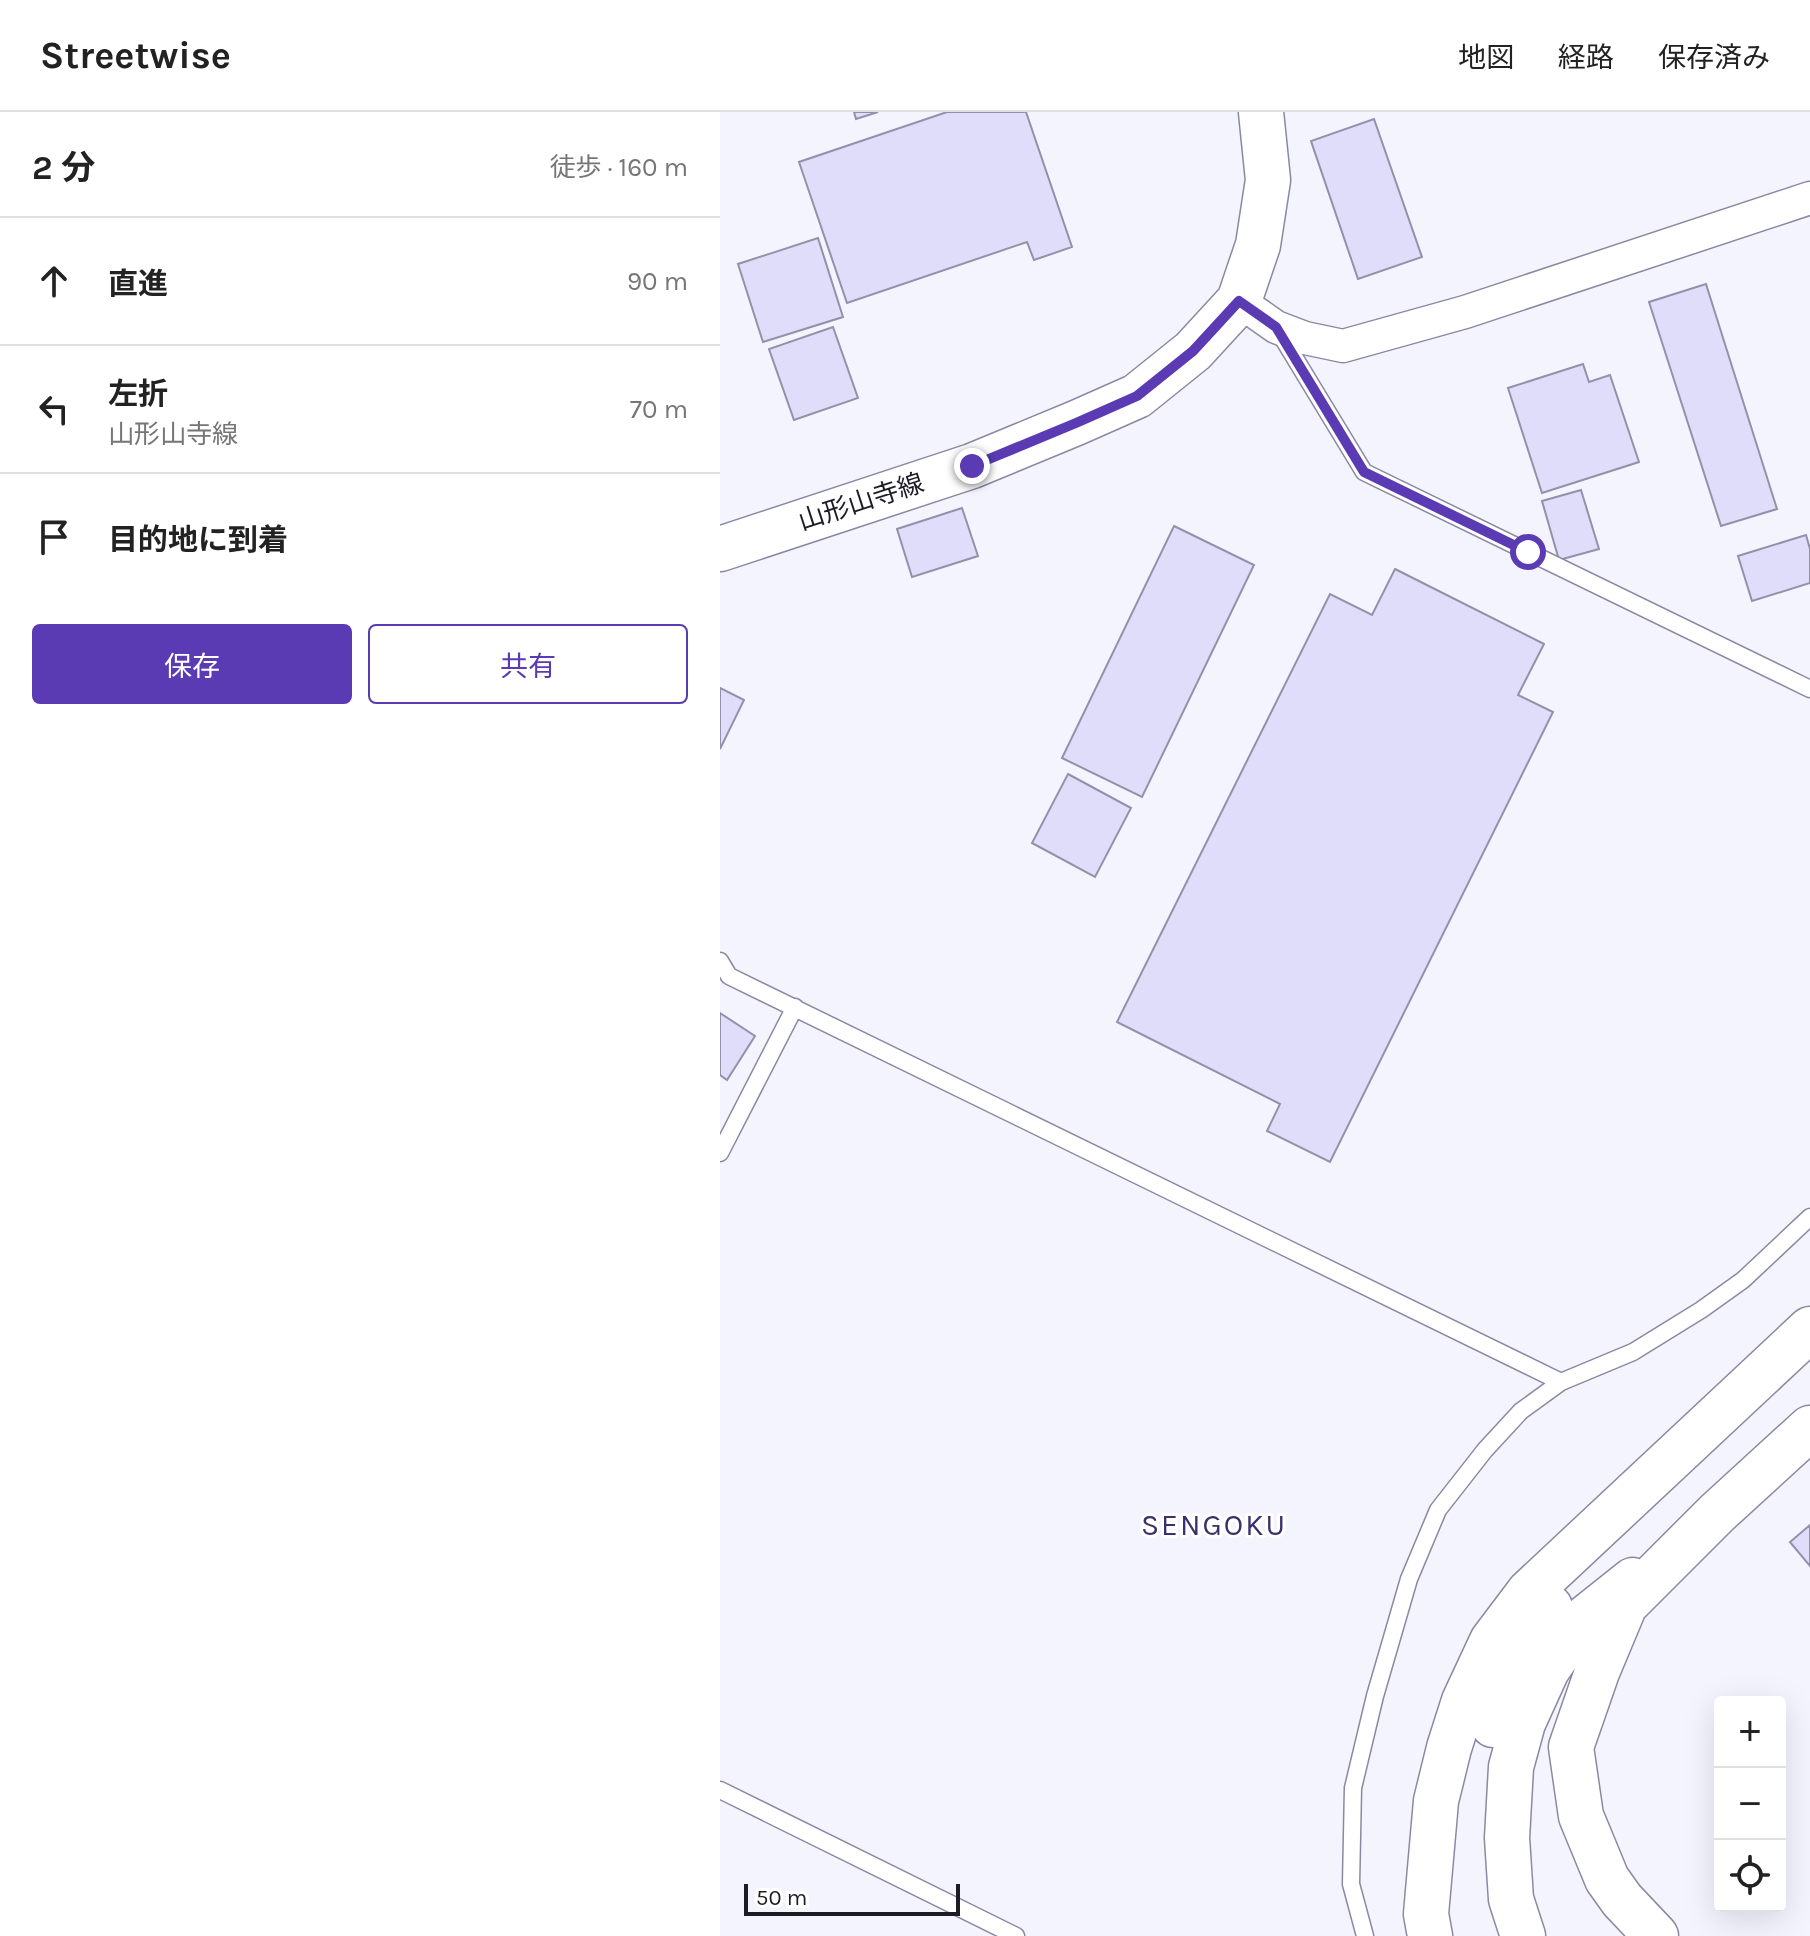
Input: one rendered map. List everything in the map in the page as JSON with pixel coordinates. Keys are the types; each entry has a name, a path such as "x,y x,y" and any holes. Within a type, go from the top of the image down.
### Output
{"main road":[{"name":"山形山寺線","path":"720,549 972,466 1076,423 1137,396 1193,351 1239,301 1258,245 1268,180 1261,112"},
{"path":"1430,1936 1426,1914 1436,1801 1464,1701 1492,1641 1529,1592 1810,1329"},
{"path":"1656,1936 1607,1879 1581,1816 1571,1747 1625,1605 1717,1513 1810,1428"},
{"path":"1493,1936 1485,1905 1482,1840 1489,1748 1496,1712 1519,1656 1551,1606 1644,1485"},
{"path":"1523,1936 1511,1899 1507,1838 1511,1767 1523,1723 1547,1670 1579,1623 1717,1513"}],"street":[{"path":"1239,301 1276,327 1305,338 1343,346 1465,312 1810,198"}],"lane":[{"path":"1276,327 1364,472 1810,689"},
{"path":"720,961 729,976 1561,1382"},
{"path":"720,1153 795,1007"},
{"path":"1365,1936 1351,1884 1353,1788 1375,1696 1409,1579 1438,1510 1485,1450 1521,1411 1561,1382 1633,1352 1701,1310 1743,1280 1810,1217"},
{"path":"720,1790 1016,1936"}],"building":[{"path":"854,112 878,112 856,119"},
{"path":"947,112 1026,112 1072,247 1034,260 1027,242 847,303 799,162"},
{"path":"1374,119 1422,257 1358,279 1311,141"},
{"path":"818,238 843,317 763,342 738,264"},
{"path":"1706,284 1777,509 1721,526 1649,302"},
{"path":"833,327 858,398 794,420 769,349"},
{"path":"1583,364 1589,382 1610,375 1639,462 1542,493 1508,388"},
{"path":"1581,490 1599,549 1559,560 1542,501"},
{"path":"962,508 978,556 912,577 897,529"},
{"path":"1174,526 1254,565 1142,797 1062,758"},
{"path":"1806,535 1810,549 1810,583 1752,601 1738,556"},
{"path":"1395,569 1544,644 1518,695 1553,712 1330,1162 1267,1131 1280,1104 1117,1022 1330,594 1372,615"},
{"path":"720,688 744,700 720,749"},
{"path":"1068,774 1131,808 1095,877 1032,843"},
{"path":"720,1013 755,1036 727,1080 720,1075"},
{"path":"1810,1525 1810,1566 1790,1542"}],"district":[{"name":"SENGOKU","path":"1214,1525"}],"route":[{"path":"972,466 1137,396 1193,351 1239,301 1276,327 1364,472 1528,552"}]}
